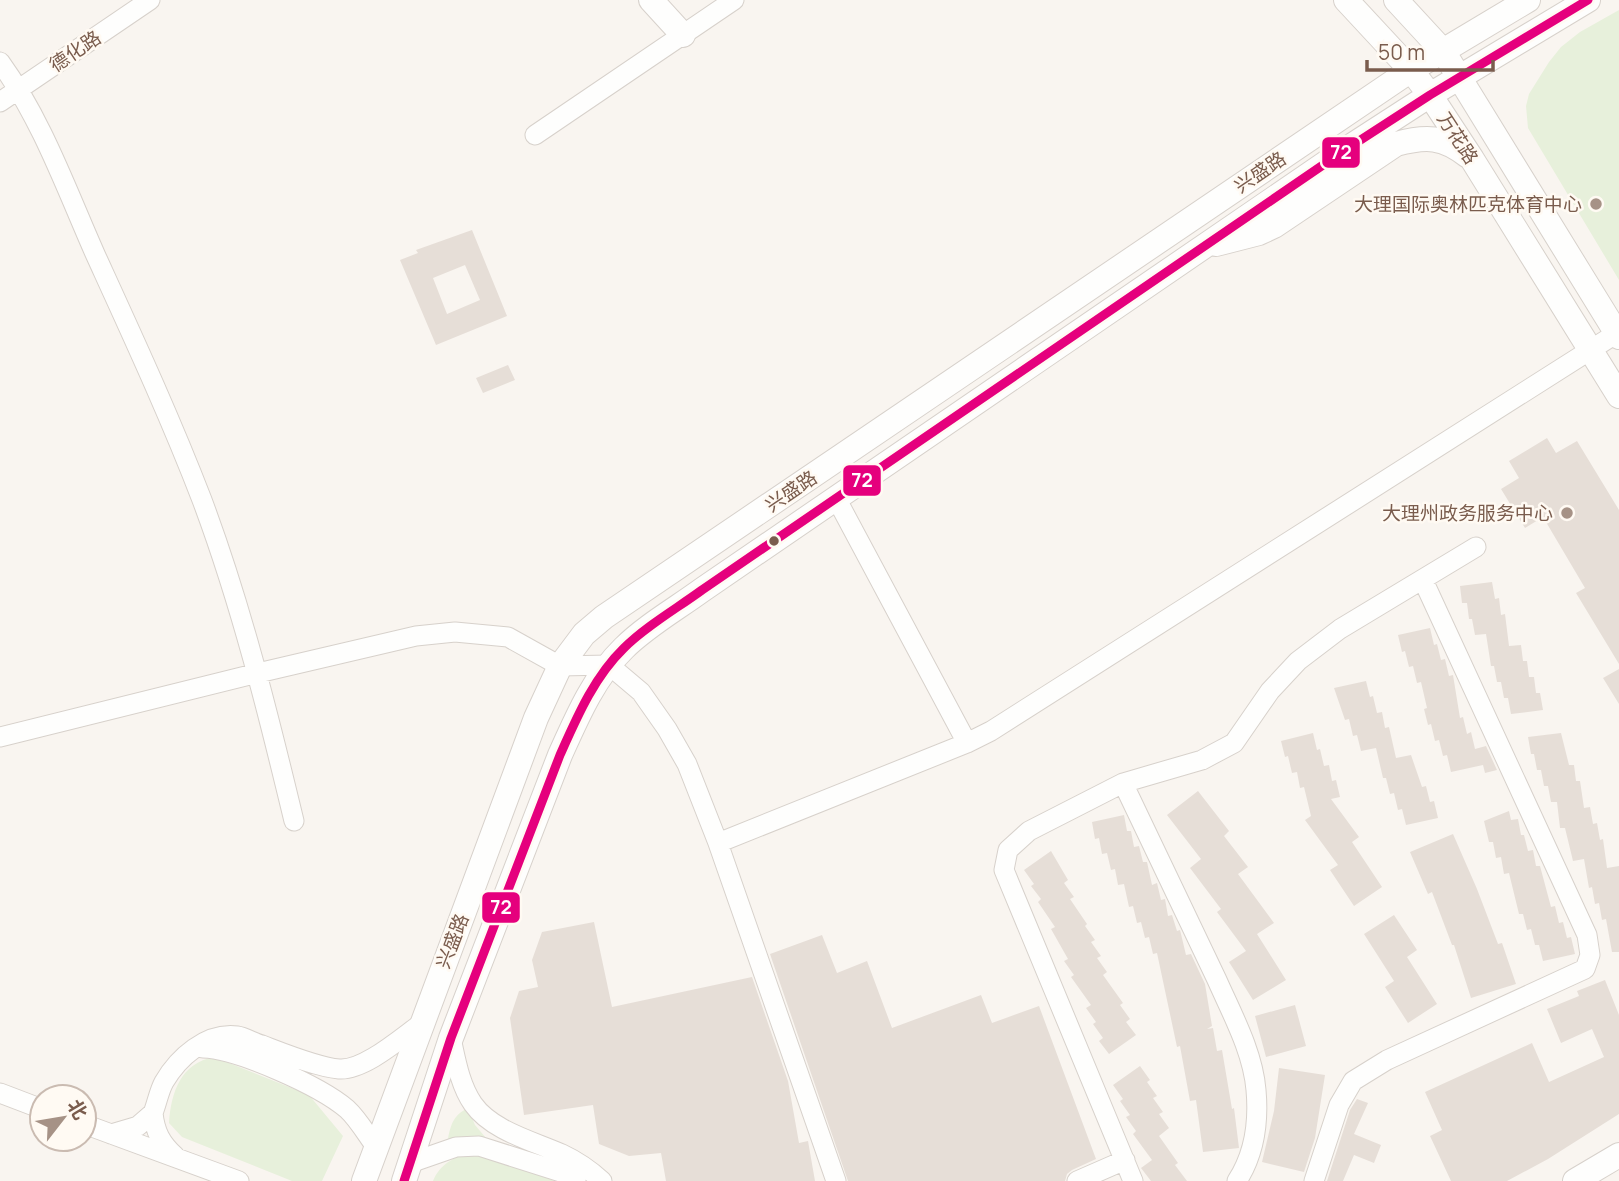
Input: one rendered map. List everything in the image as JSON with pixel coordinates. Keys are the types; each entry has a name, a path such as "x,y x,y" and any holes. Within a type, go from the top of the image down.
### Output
{"street":[{"name":"德化路","path":"0,102 150,0"},
{"path":"650,0 682,35"},
{"path":"535,135 734,0"},
{"name":"万花路","path":"1346,0 1411,70 1430,95 1619,396"},
{"name":"万花路","path":"1396,0 1443,51 1618,335"},
{"name":"兴盛路","path":"364,1181 536,718 560,666 584,634 646,588 1411,70 1528,0"},
{"name":"兴盛路","path":"407,1172 451,1038 560,755 579,713 609,665 634,639 1202,247 1430,95 1588,0"},
{"path":"0,62 19,89 173,426 203,503 258,673 294,821"},
{"path":"1202,247 1259,233 1275,226 1396,144 1411,140 1443,140 1452,143 1472,159"},
{"path":"718,843 991,731 1618,335"},
{"path":"836,498 967,743"},
{"path":"1133,1181 1004,870 1008,850 1029,831 1123,783 1202,760 1234,743 1270,691 1298,661 1340,629 1476,547"},
{"path":"1314,1181 1339,1105 1353,1081 1387,1060 1585,969 1590,956 1587,935 1423,580"},
{"path":"0,737 416,636 455,632 508,637 560,666 609,665 641,692 687,764 718,843 836,1181"},
{"path":"1123,783 1208,960 1248,1052 1256,1087 1256,1135 1247,1166 1237,1181"},
{"path":"178,1159 159,1137 153,1113 162,1085 177,1063 195,1047 215,1038 236,1036 285,1054 340,1069 360,1064 381,1053 422,1023"},
{"path":"451,1038 460,1079 473,1104 486,1119 565,1155 588,1168 602,1181"},
{"path":"195,1047 222,1049 322,1090 349,1111 376,1147"},
{"path":"0,1093 28,1104"},
{"path":"111,1134 138,1126 153,1113"},
{"path":"98,1129 239,1181"},
{"path":"407,1172 456,1147 479,1146 567,1174 576,1181"},
{"path":"1574,1181 1619,1155"},
{"path":"1077,1181 1125,1160"}],"green space":[{"name":"大理国际奥林匹克体育中心","path":"1619,10 1619,280 1528,128 1526,106 1529,94 1561,47 1580,32"},
{"path":"214,1057 309,1095 343,1136 322,1181 292,1181 182,1137 169,1123 175,1090 186,1072 193,1065"},
{"path":"468,1108 475,1125 486,1138 448,1139 454,1120"},
{"path":"471,1152 555,1181 433,1181 448,1162"}],"building":[{"path":"472,230 507,316 436,345 400,260 418,253 416,250","holes":["465,265 480,300 447,314 433,278"]},
{"path":"508,365 515,380 483,393 476,378"},
{"name":"大理州政务服务中心","path":"1547,438 1556,453 1577,441 1619,510 1619,664 1576,593 1585,588 1543,517 1525,528 1501,489 1519,478 1509,461"},
{"path":"1492,582 1495,599 1499,598 1501,615 1505,614 1509,646 1521,645 1523,661 1527,661 1529,677 1534,677 1536,693 1540,693 1543,710 1511,714 1508,698 1504,698 1501,682 1497,682 1494,666 1491,666 1486,634 1475,635 1467,603 1462,603 1460,586"},
{"path":"1430,628 1441,660 1445,659 1449,676 1453,675 1460,718 1463,717 1467,734 1471,732 1475,749 1486,746 1497,770 1485,773 1483,765 1451,772 1447,755 1443,756 1439,740 1435,741 1424,709 1427,708 1421,682 1417,683 1413,666 1409,667 1398,635"},
{"path":"1619,669 1619,704 1603,678"},
{"path":"1366,681 1377,713 1382,712 1385,728 1389,727 1396,758 1411,755 1422,787 1426,786 1430,802 1434,801 1438,818 1406,825 1402,809 1398,810 1394,793 1390,794 1386,778 1383,778 1376,748 1361,751 1357,735 1353,736 1349,719 1345,720 1334,688"},
{"path":"1313,733 1324,766 1329,765 1332,781 1336,780 1340,797 1331,799 1359,837 1352,842 1382,887 1354,906 1330,870 1338,865 1305,820 1311,816 1304,787 1300,788 1297,772 1292,773 1281,741"},
{"path":"1561,733 1569,765 1574,765 1576,781 1580,781 1584,808 1590,807 1593,824 1597,823 1600,840 1603,839 1607,868 1619,866 1619,952 1612,952 1606,919 1602,920 1599,903 1595,904 1592,887 1589,888 1584,859 1573,861 1565,828 1560,828 1557,802 1551,802 1548,786 1544,786 1541,770 1537,770 1534,754 1531,754 1528,737"},
{"path":"1198,791 1229,831 1224,836 1248,867 1238,874 1274,923 1257,934 1286,980 1253,1000 1229,962 1246,951 1217,912 1221,909 1190,868 1201,859 1167,815"},
{"path":"1509,811 1511,820 1518,819 1528,851 1533,850 1551,907 1555,906 1559,923 1563,922 1567,938 1571,937 1575,954 1543,961 1531,929 1527,930 1523,914 1519,914 1509,873 1504,874 1501,857 1496,858 1484,821"},
{"path":"1124,815 1134,847 1139,846 1143,862 1147,862 1152,885 1157,883 1161,900 1165,899 1168,916 1172,915 1177,931 1180,930 1186,955 1191,954 1205,984 1212,1026 1207,1029 1213,1028 1217,1051 1222,1050 1239,1148 1203,1152 1196,1100 1190,1101 1180,1046 1177,1047 1157,953 1153,954 1149,937 1145,938 1141,922 1137,923 1133,906 1129,907 1124,884 1118,885 1115,869 1111,870 1107,853 1102,854 1099,838 1095,839 1092,822"},
{"path":"1453,834 1498,944 1502,943 1516,984 1471,998 1454,945 1432,892 1428,894 1410,852"},
{"path":"1051,851 1068,880 1064,883 1074,897 1070,899 1095,940 1091,942 1101,956 1097,958 1107,972 1103,975 1123,1003 1120,1005 1130,1019 1126,1022 1136,1035 1109,1054 1099,1041 1103,1038 1086,1008 1091,1005 1071,977 1074,975 1064,961 1068,959 1051,929 1055,927 1038,902 1041,899 1024,870"},
{"path":"1394,915 1417,950 1407,957 1437,1004 1408,1023 1385,987 1394,981 1364,934"},
{"path":"594,922 612,1007 752,977 788,1081 799,1143 808,1141 815,1181 666,1181 661,1153 629,1156 599,1144 593,1105 524,1115 510,1018 519,991 538,987 532,960 542,932"},
{"path":"822,935 837,973 867,961 892,1028 981,995 992,1023 1039,1006 1096,1159 1072,1170 1065,1181 848,1181 770,954"},
{"path":"1605,980 1619,1015 1619,1114 1548,1159 1507,1181 1451,1181 1430,1136 1442,1130 1425,1092 1532,1043 1549,1082 1604,1057 1592,1029 1561,1043 1547,1009 1579,996 1577,991"},
{"path":"1295,1005 1306,1046 1266,1057 1255,1016"},
{"path":"1140,1066 1157,1096 1153,1098 1163,1112 1159,1114 1169,1128 1159,1136 1187,1181 1151,1181 1141,1168 1152,1160 1133,1134 1136,1131 1126,1117 1130,1115 1113,1085"},
{"path":"1279,1068 1325,1075 1315,1138 1304,1172 1262,1162 1274,1111"},
{"path":"1357,1099 1368,1103 1354,1134 1381,1145 1374,1163 1354,1155 1343,1181 1327,1181 1350,1110"}],"transit line":[{"name":"72","path":"404,1181 451,1038 560,755 595,685 624,648 662,618 1342,152 1430,95 1588,0"}],"place":[{"name":"大理国际奥林匹克体育中心","path":"1596,204"},
{"name":"大理州政务服务中心","path":"1567,513"}]}
